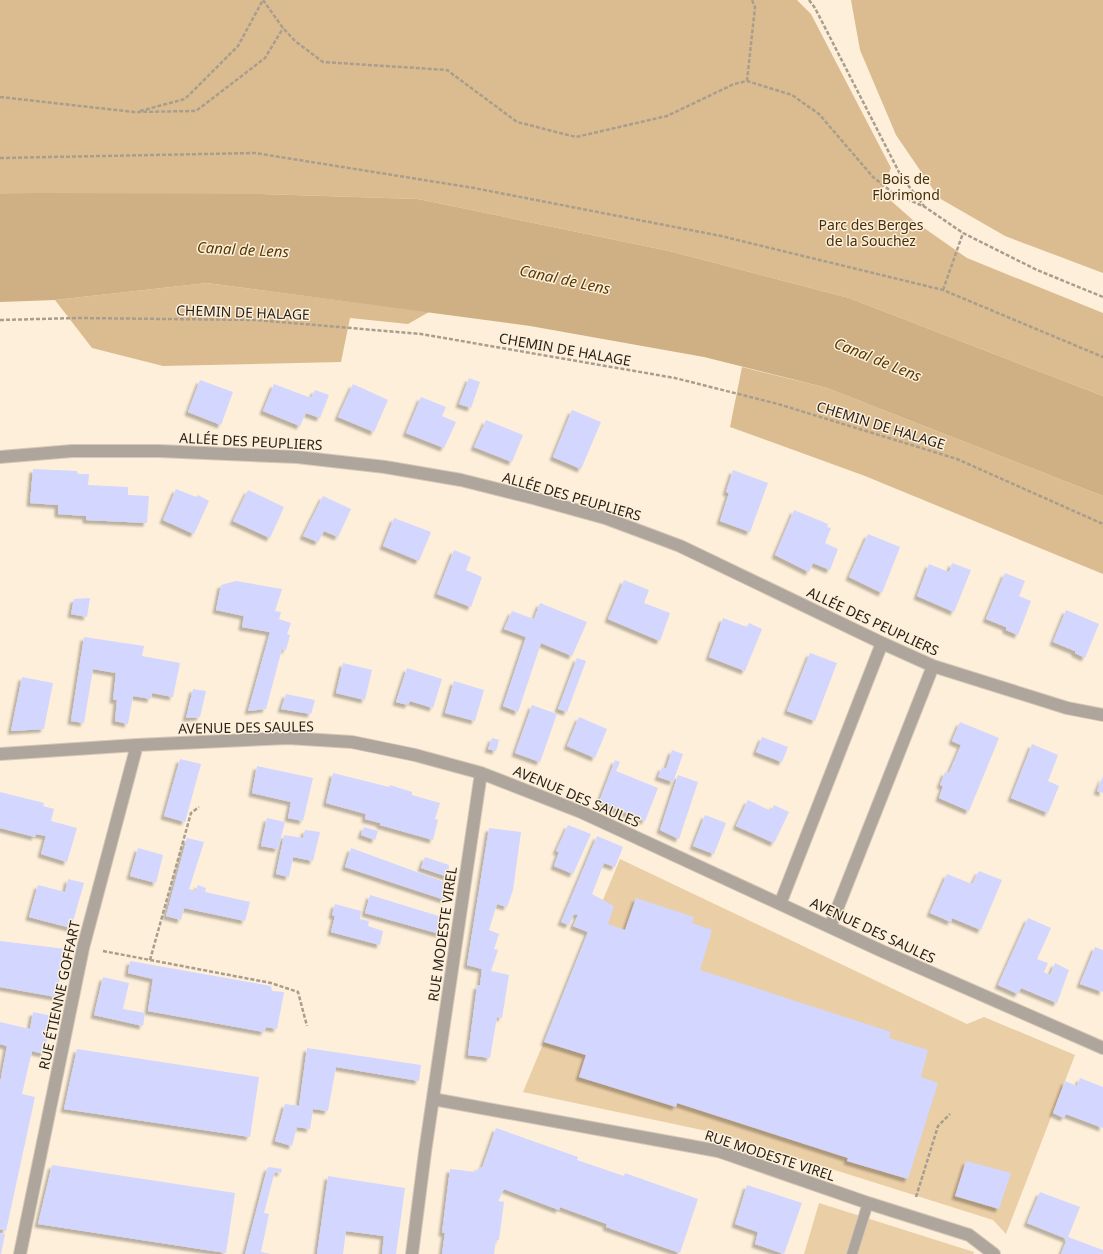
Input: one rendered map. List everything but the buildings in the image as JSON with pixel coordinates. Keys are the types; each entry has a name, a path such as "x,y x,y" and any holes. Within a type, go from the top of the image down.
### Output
{"street":[{"name":"ALLÉE DES PEUPLIERS","path":"0,457 72,451 159,451 289,457 386,467 461,480 605,518 680,546 933,666 1067,708 1103,715"},
{"path":"780,904 882,643"},
{"path":"830,927 933,666"},
{"name":"AVENUE DES SAULES","path":"0,754 137,745 288,738 352,742 415,755 481,773 581,812 983,997 1103,1048"},
{"name":"RUE ÉTIENNE GOFFART","path":"20,1254 83,948 137,745"},
{"name":"RUE MODESTE VIREL","path":"412,1254 433,1099 481,773"},
{"name":"RUE MODESTE VIREL","path":"433,1099 718,1151 868,1203 969,1235 994,1254"}],"lane":[{"path":"852,1254 868,1203"}],"path":[{"path":"134,112 185,99 238,46 263,0 294,41 323,62 447,70 517,122 576,137 667,116 734,84 747,82 792,96 819,114 872,177 893,193 924,207 963,233 1037,270 1103,297"},
{"path":"747,82 755,7 752,0"},
{"path":"809,0 815,8 902,176 924,207"},
{"path":"0,97 134,112 196,111 265,58 283,28"},
{"path":"0,158 255,153 474,188 721,236 943,290 1103,357"},
{"path":"943,290 963,233"},
{"name":"CHEMIN DE HALAGE","path":"0,320 77,318 256,320 414,333 675,378 778,404 957,459 1103,524"},
{"path":"150,960 191,814 199,807"},
{"path":"83,948 271,983 298,992 307,1026"},
{"path":"910,1216 938,1126 950,1114"}],"shaded area":[{"path":"620,859 967,1024 984,1017 1075,1055 1006,1234 993,1220 721,1134 523,1092"},
{"path":"819,1203 974,1252 973,1254 804,1254"}],"green space":[{"name":"Parc des Berges de la Souchez","path":"0,0 797,0 811,14 891,168 881,192 914,221 967,258 1103,313 1103,396 849,298 669,251 418,199 261,194 0,194"},
{"path":"851,0 1103,0 1103,273 1005,236 939,198 896,135 860,50"},
{"path":"207,283 429,312 408,324 350,318 341,362 163,366 92,348 55,300"},
{"path":"742,367 827,388 1103,496 1103,574 865,476 730,427"}],"water":[{"name":"Canal de Lens","path":"0,194 261,194 418,199 669,251 849,298 1103,396 1103,496 827,388 704,357 530,326 207,283 55,300 0,302"}],"park label":[{"name":"Bois de Florimond","path":"906,186"}]}
